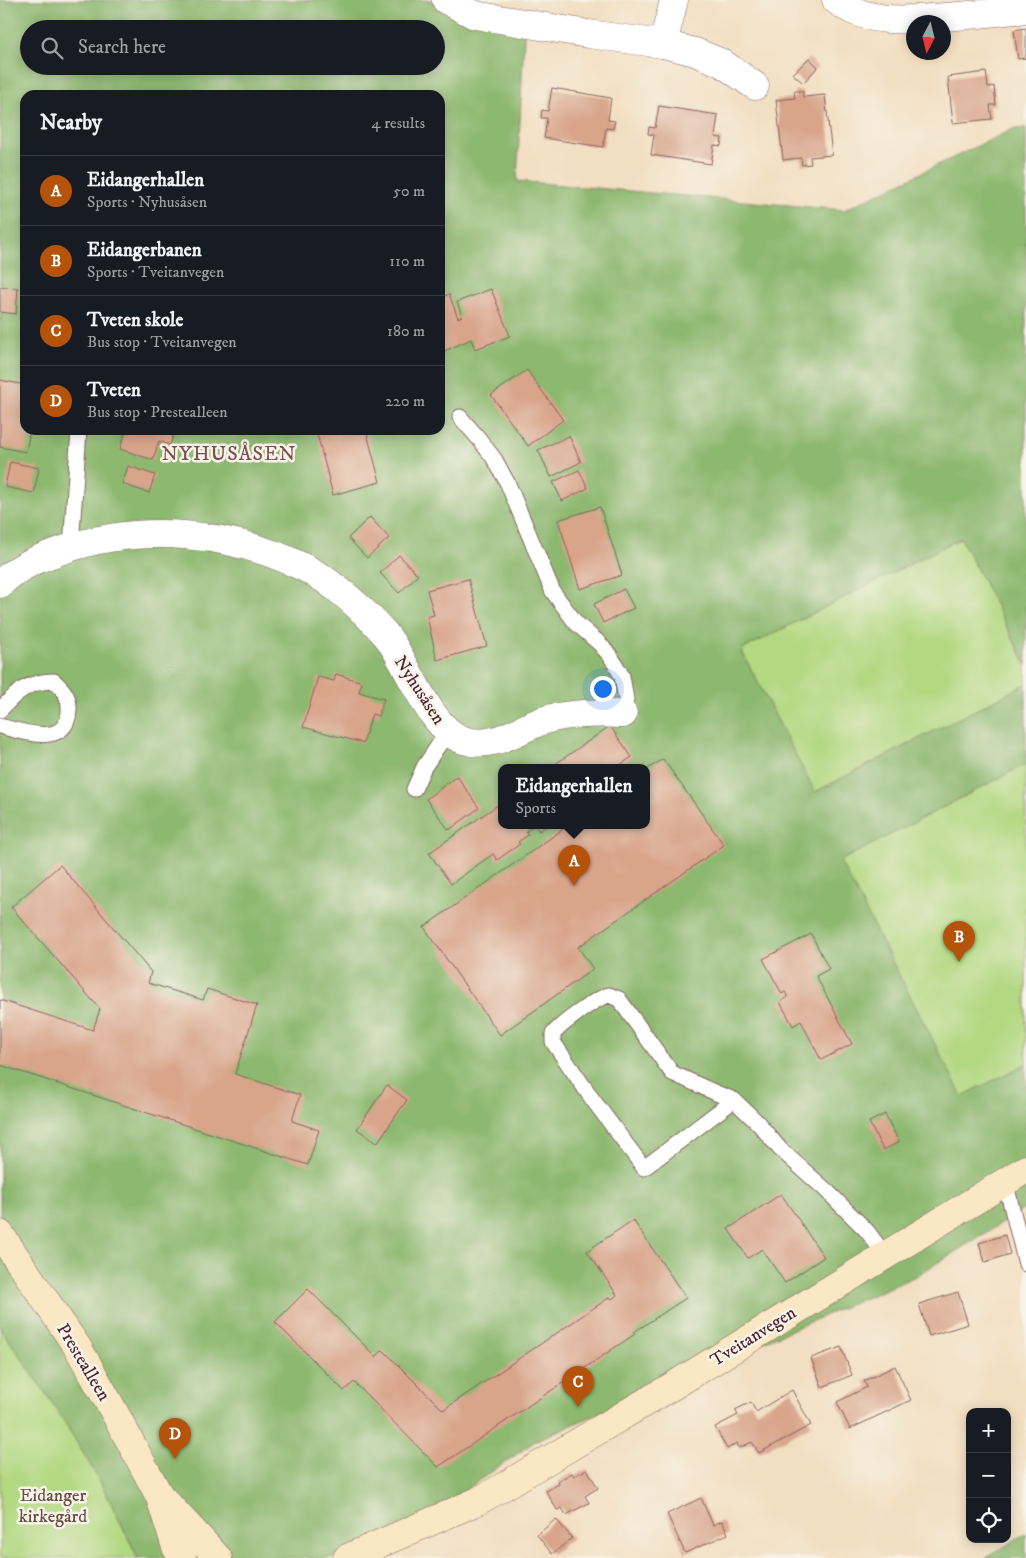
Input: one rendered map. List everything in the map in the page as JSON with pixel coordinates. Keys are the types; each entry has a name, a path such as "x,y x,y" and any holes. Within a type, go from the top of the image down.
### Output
{"main road":[{"name":"Tveitanvegen","path":"391,1558 478,1500 676,1384 1016,1175"},
{"name":"Prestealleen","path":"0,1234 78,1348 159,1495 176,1547 182,1558"},
{"name":"Prestealleen","path":"159,1495 218,1558"},
{"name":"Tveitanvegen","path":"347,1558 478,1500"}],"street":[{"path":"446,0 476,15 588,34 663,44 695,52 722,63 755,86"},
{"path":"663,44 674,0"},
{"path":"836,0 845,7 876,18 904,20 979,15 1026,9"},
{"name":"Nyhusåsen","path":"0,584 31,561 98,539 138,534 190,535 226,541 274,555 306,568 341,592 386,636 429,708 448,731 462,740 487,744 550,719 585,713 624,714"}],"lane":[{"name":"Nyhusåsen","path":"460,417 495,460 504,476 553,592 576,623 600,644 611,657 622,676 626,699 624,714"},
{"path":"71,547 79,435"},
{"path":"0,710 27,685 44,681 54,681 65,690 69,704 68,717 61,730 48,735 28,734 0,726"},
{"path":"414,789 424,767 448,731"},
{"path":"734,1100 644,1168 593,1100 553,1042 553,1034 600,998 608,995 619,999 672,1073 734,1100 758,1123 780,1149 827,1191 867,1231 885,1255"},
{"path":"1016,1175 1026,1264"}],"green space":[{"path":"0,0 463,0 525,17 517,181 844,210 1013,129 1026,128 1026,664 961,538 741,650 815,792 1026,684 1026,764 840,861 962,1096 1026,1064 1026,1208 916,1276 537,1440 384,1547 383,1558 138,1558 100,1481 58,1411 0,1327"},
{"path":"961,538 1026,664 1026,684 814,793 741,650"},
{"path":"1026,764 1026,1064 962,1097 839,861"},
{"name":"Eidanger kirkegård","path":"0,1327 58,1411 100,1481 138,1558 0,1558"},
{"path":"1026,1533 1026,1558 986,1558 1011,1543"}],"building":[{"path":"1026,28 1026,58 1018,59 1014,30"},
{"path":"809,58 818,67 803,83 793,74"},
{"path":"986,72 988,87 994,86 996,105 990,105 992,119 953,123 948,77"},
{"path":"552,88 611,98 608,120 615,121 613,129 606,128 603,147 544,138 547,118 541,118 542,110 548,111"},
{"path":"794,91 803,91 803,97 825,95 832,155 810,157 811,164 802,165 801,158 783,160 776,100 795,98"},
{"path":"659,106 718,115 715,137 722,138 721,146 714,145 711,164 651,155 654,135 648,134 649,127 655,128"},
{"path":"0,287 18,288 16,314 0,312"},
{"path":"491,289 510,336 475,349 471,339 445,351 445,296 449,294 458,318 462,316 457,302"},
{"path":"527,370 563,420 528,446 491,395"},
{"path":"0,380 20,384 20,435 29,435 26,452 0,447"},
{"path":"124,435 173,435 170,445 159,441 153,460 120,449"},
{"path":"317,435 367,435 380,482 333,495"},
{"path":"569,436 581,462 551,477 538,450"},
{"path":"10,462 39,468 34,493 5,487"},
{"path":"128,466 155,475 149,493 122,484"},
{"path":"579,470 588,488 562,501 553,482"},
{"path":"600,507 622,575 580,589 558,520"},
{"path":"370,517 389,538 367,558 348,538"},
{"path":"399,555 418,575 399,593 380,573"},
{"path":"468,579 487,646 437,660 427,617 434,615 427,590"},
{"path":"624,589 634,608 603,623 594,604"},
{"path":"336,674 362,682 359,692 384,699 378,716 372,714 363,743 303,727 318,677 334,681"},
{"path":"610,726 632,757 622,764 555,764"},
{"path":"663,759 724,845 578,947 593,969 500,1035 424,927 563,829 650,829 650,767"},
{"path":"457,776 479,808 449,830 426,799"},
{"path":"498,805 498,829 529,829 526,831 528,835 518,842 520,844 497,860 493,854 451,884 429,853"},
{"path":"60,865 151,972 148,983 203,1000 207,989 257,1005 235,1074 300,1095 292,1121 319,1130 308,1165 0,1065 0,1000 93,1030 100,1009 11,907"},
{"path":"811,934 829,969 816,976 852,1044 821,1060 801,1021 793,1026 780,1002 788,997 785,992 782,994 763,959"},
{"path":"387,1085 407,1100 377,1143 357,1129"},
{"path":"885,1114 899,1142 883,1150 869,1122"},
{"path":"781,1194 824,1257 785,1283 762,1249 748,1258 728,1229"},
{"path":"633,1220 686,1298 438,1467 354,1382 344,1391 275,1322 308,1289 376,1357 383,1350 443,1410 610,1297 612,1299 617,1295 587,1251"},
{"path":"1005,1235 1010,1254 985,1262 979,1243"},
{"path":"958,1292 968,1324 929,1336 919,1304"},
{"path":"841,1347 852,1375 822,1387 811,1358"},
{"path":"895,1366 911,1400 850,1429 837,1402 867,1387 864,1381"},
{"path":"792,1390 811,1425 759,1453 752,1442 739,1448 737,1443 727,1449 715,1427 738,1415 735,1410 751,1402 756,1412"},
{"path":"587,1469 598,1488 585,1496 589,1503 566,1515 562,1508 557,1510 546,1491 559,1484 558,1481 572,1473 574,1476"},
{"path":"701,1498 713,1525 722,1521 728,1534 685,1553 667,1514"},
{"path":"556,1519 572,1538 552,1554 537,1535"}],"place":[{"name":"Eidangerhallen","path":"574,886"},
{"name":"Eidangerbanen","path":"959,962"},
{"name":"Tveten skole","path":"578,1407"},
{"name":"Tveten","path":"175,1459"}],"district":[{"name":"NYHUSÅSEN","path":"229,453"}]}
